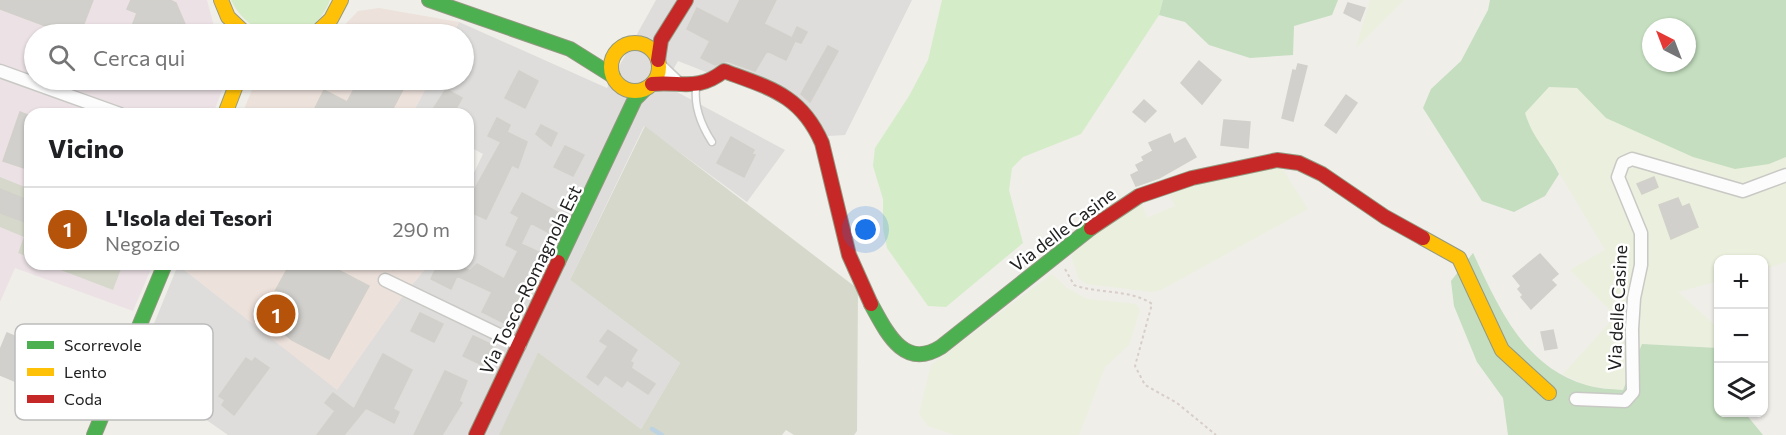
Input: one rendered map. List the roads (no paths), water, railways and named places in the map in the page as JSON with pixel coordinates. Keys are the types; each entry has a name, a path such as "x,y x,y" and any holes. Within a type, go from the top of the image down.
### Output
{"main road":[{"path":"221,0 228,17 234,24"},
{"path":"326,24 339,6 351,0"},
{"path":"429,0 570,49 631,91 649,86 679,84 696,87"},
{"name":"Via Tosco-Romagnola Est","path":"480,434 618,141 635,99 658,76 661,40 686,0"},
{"name":"Via Tosco-Romagnola Est","path":"618,141 611,65 618,50 634,43 676,13"},
{"path":"634,43 650,47 659,62"},
{"path":"570,49 618,50"},
{"name":"Via delle Casine","path":"696,87 724,71 787,98 805,112 822,145 849,255 885,330 904,351 916,356 928,354 941,347 1105,217 1139,196 1192,178 1252,163 1277,160 1299,163 1322,174 1385,217 1459,258 1502,350 1548,393"},
{"path":"227,108 235,90"},
{"path":"140,324 163,270"},
{"path":"94,435 100,420"}],"street":[{"path":"659,62 679,84"},
{"path":"0,71 24,80"},
{"path":"53,90 103,108"},
{"name":"Via delle Casine","path":"1576,399 1625,401 1633,392 1632,329 1634,298 1641,266 1641,233 1618,177 1623,163 1632,159 1743,191 1786,175"},
{"path":"385,280 520,345"}],"lane":[{"path":"696,87 698,112 712,142"}],"waterway":[{"path":"652,429 662,435"}],"place":[{"name":"L'Isola dei Tesori","path":"276,314"}]}
